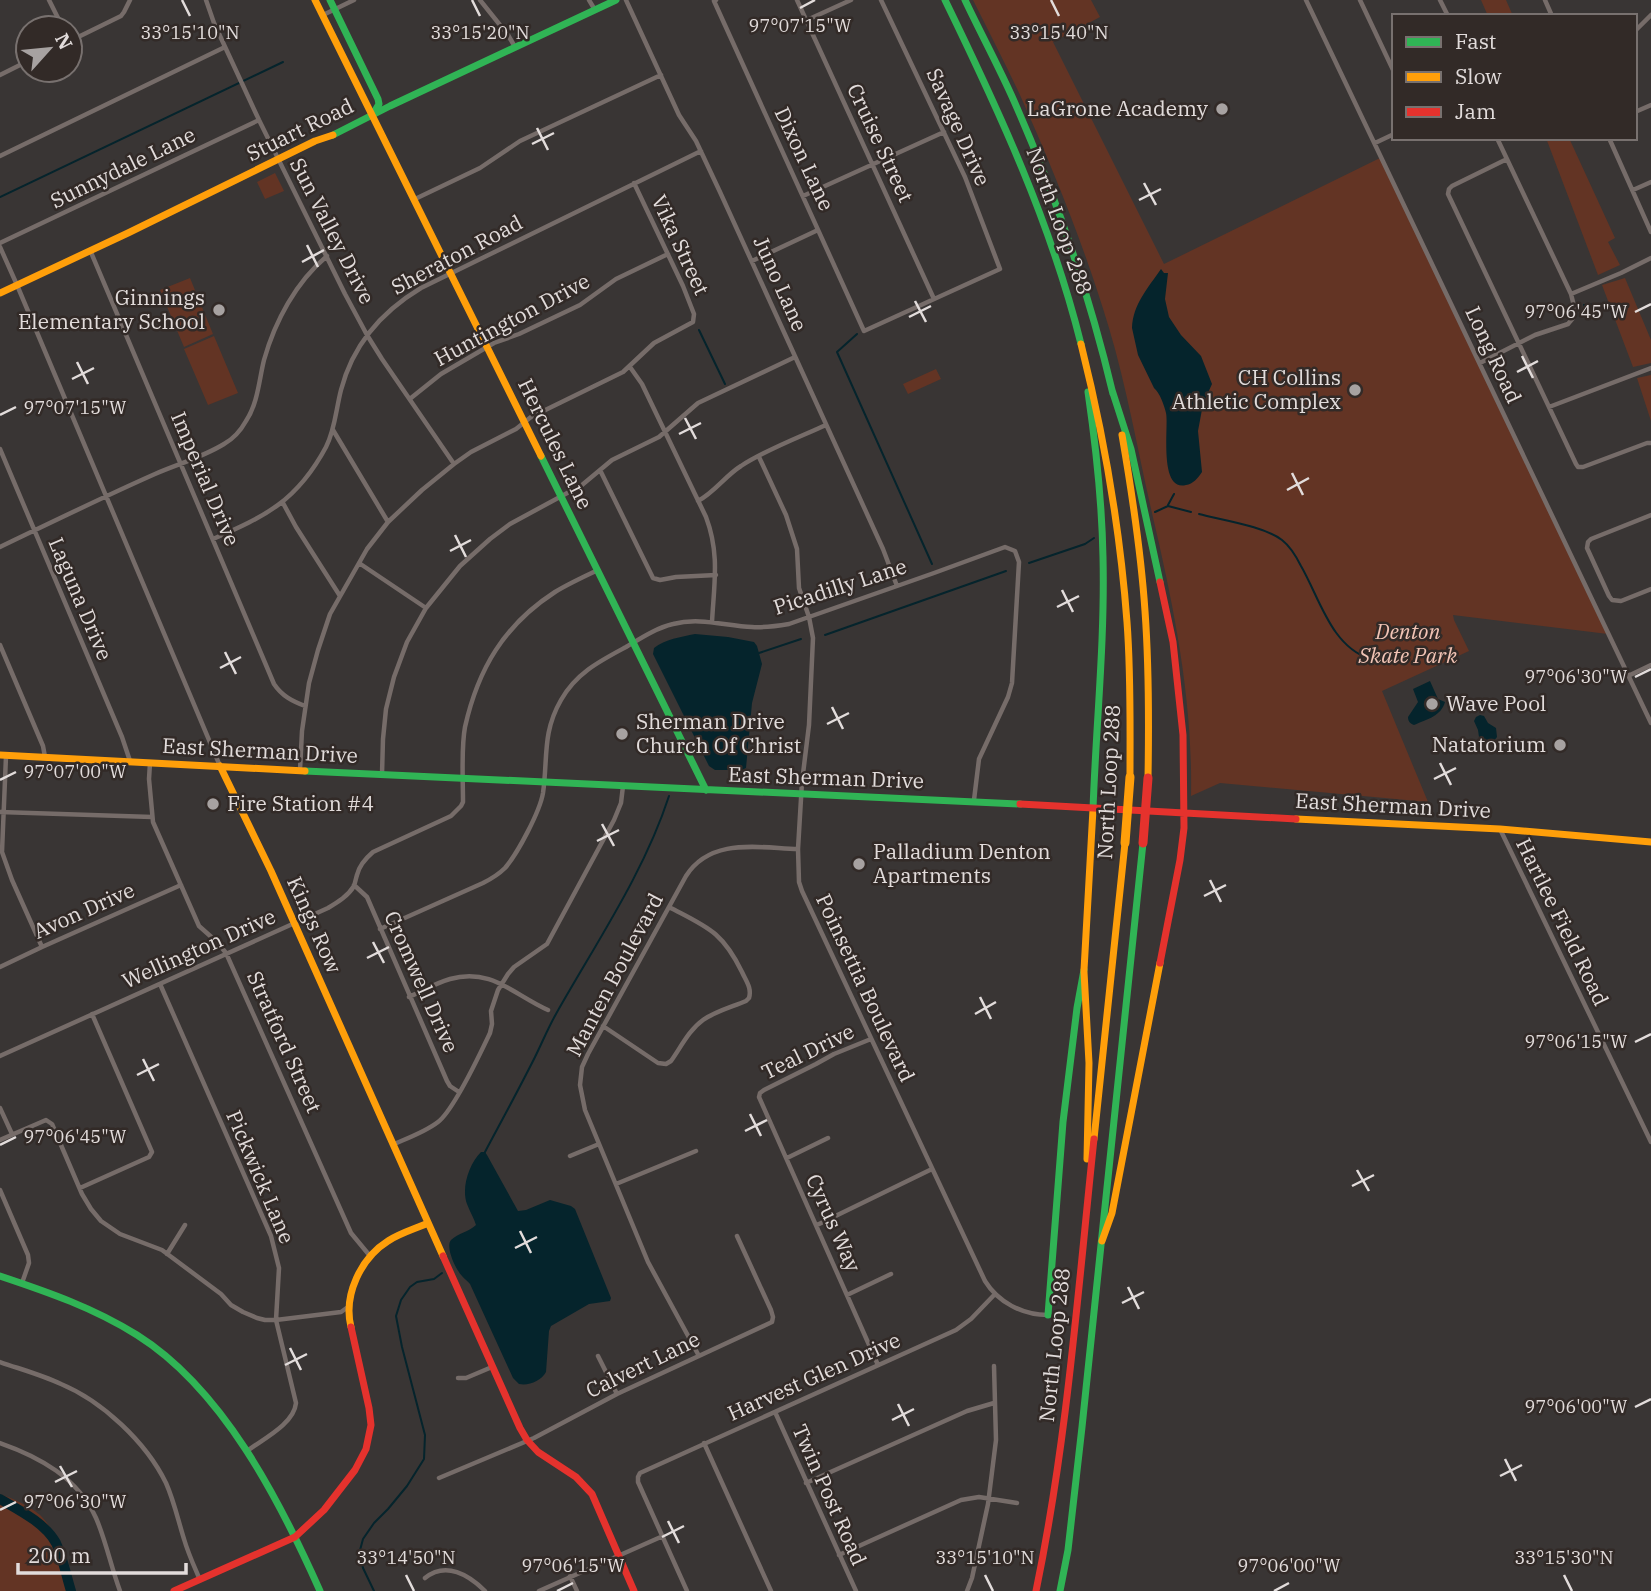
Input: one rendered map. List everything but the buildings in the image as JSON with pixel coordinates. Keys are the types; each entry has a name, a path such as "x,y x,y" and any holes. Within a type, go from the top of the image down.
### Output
{"main road":[{"name":"Hercules Lane","path":"315,0 706,790"},
{"name":"Stuart Road","path":"0,293 616,0"},
{"name":"North Loop 288","path":"944,0 999,113 1028,180 1052,246 1079,335 1104,443 1126,590 1130,673 1130,777 1125,843 1062,1443 1036,1591"},
{"name":"North Loop 288","path":"965,0 1013,98 1058,208 1091,307 1112,390 1128,472 1143,586 1149,675 1148,778 1143,843 1077,1477 1060,1591"},
{"name":"Hercules Lane","path":"332,4 378,99 379,104 372,114"},
{"name":"North Loop 288","path":"1048,1315 1063,1122 1084,972 1102,636 1103,538 1097,452 1079,335"},
{"path":"1102,1241 1112,1213 1180,860 1184,813 1183,736 1173,642 1131,449 1112,390"},
{"name":"East Sherman Drive","path":"3,755 463,779 974,801 1500,830 1651,842"},
{"name":"Kings Row","path":"220,766 271,871 527,1440 542,1456 576,1476 588,1489 635,1591"},
{"path":"1084,972 1089,1062 1086,1218"},
{"path":"174,1591 295,1537 324,1510 355,1470 370,1435 369,1408 349,1320 348,1307 353,1286 363,1266 391,1239 428,1223"},
{"path":"0,1276 83,1305 116,1321 174,1363 201,1392 246,1451 276,1499 320,1591"}],"street":[{"path":"84,34 114,20 124,12 130,0"},
{"name":"Sun Valley Drive","path":"206,0 259,120 367,335 454,464"},
{"path":"323,15 332,4 354,0"},
{"path":"480,0 515,48"},
{"path":"589,0 595,10"},
{"name":"Juno Lane","path":"626,0 681,119 694,137 752,261 883,549 897,586"},
{"name":"Cruise Street","path":"797,0 934,299"},
{"path":"807,20 851,0"},
{"name":"Savage Drive","path":"881,0 944,132 1000,269 934,299"},
{"name":"Long Road","path":"1306,0 1651,723"},
{"path":"1360,0 1392,68"},
{"name":"Dixon Lane","path":"715,1 864,331 934,299"},
{"path":"1637,29 1651,15"},
{"path":"0,156 225,47"},
{"path":"415,199 475,170 520,141 661,75"},
{"name":"Sunnydale Lane","path":"0,245 259,120"},
{"path":"803,196 944,132"},
{"path":"1375,143 1392,135"},
{"path":"1480,363 1535,335 1568,324 1575,310 1571,294 1498,140"},
{"path":"1610,140 1651,232"},
{"name":"Sheraton Road","path":"212,540 265,515 297,490 327,446 348,366 382,316 403,299 539,229 701,151"},
{"path":"1507,159 1452,186 1448,194 1576,464 1580,467 1651,443"},
{"path":"1633,190 1651,182"},
{"name":"Vika Street","path":"630,367 654,343 690,326 694,320 683,286 634,183"},
{"path":"752,261 818,230"},
{"name":"Kings Row","path":"0,245 220,766"},
{"name":"Imperial Drive","path":"90,250 274,684 278,691 291,701 305,706"},
{"name":"Huntington Drive","path":"411,398 441,374 488,347 580,305 616,279 668,254"},
{"path":"0,547 224,444 235,435 246,423 254,404 264,360 277,324 300,285 327,256"},
{"path":"1571,294 1651,258"},
{"path":"382,774 386,709 407,642 425,608 460,566 510,524 582,485 611,460 665,433 698,403 795,357"},
{"path":"300,770 305,706 318,650 330,614 359,563 388,522 422,490 471,452 516,429 531,417 630,367 642,384 706,517 714,542 716,575 712,622"},
{"path":"1549,407 1651,368"},
{"path":"698,501 714,491 737,469 826,425"},
{"path":"332,429 388,522"},
{"name":"Laguna Drive","path":"0,449 131,762"},
{"name":"Poinsettia Boulevard","path":"759,457 794,538 799,588 813,645 809,725 801,795 799,882 981,1273 995,1294"},
{"path":"600,470 653,578 660,580 716,575"},
{"path":"283,503 340,596"},
{"path":"1651,515 1595,537 1589,540 1587,545 1609,596 1614,601 1621,601 1651,589"},
{"name":"Picadilly Lane","path":"380,929 484,883 505,868 541,805 551,721 562,699 579,677 603,659 654,631 685,621 752,627 789,624 990,554 1001,547 1008,547 1015,551 1019,562 1013,676 1008,697 979,759 974,801"},
{"path":"359,563 425,608"},
{"name":"Wellington Drive","path":"0,1056 328,908 342,900 354,885 358,871 373,852 452,816 463,802 465,728 468,714 476,687 492,656 527,613 560,589 598,570"},
{"path":"0,645 43,746 45,757"},
{"path":"1628,676 1651,665"},
{"path":"3,755 2,852 42,947"},
{"name":"Stratford Street","path":"150,763 152,817 181,886 199,926 226,953 351,1233 371,1257"},
{"path":"393,1145 437,1123 444,1116 490,1033 495,997 514,967 547,944 614,820 621,803 623,785"},
{"path":"2,812 152,817"},
{"name":"Hartlee Field Road","path":"1500,830 1651,1142"},
{"name":"Manten Boulevard","path":"699,1356 652,1271 582,1102 580,1081 583,1065 690,869 713,853 734,847 798,849"},
{"name":"Cromwell Drive","path":"354,885 367,897 447,1081 459,1091"},
{"name":"Avon Drive","path":"0,967 181,886"},
{"path":"603,1026 658,1063 666,1065 702,1021 749,998 750,989 723,940 669,907"},
{"path":"409,997 446,980 477,975 490,978 548,1010"},
{"name":"Pickwick Lane","path":"160,984 271,1236 279,1268 276,1320 296,1409 291,1417 267,1438 246,1451"},
{"path":"80,1188 149,1157 152,1152 92,1014"},
{"name":"Teal Drive","path":"760,1095 764,1090 834,1054 871,1039"},
{"name":"Cyrus Way","path":"760,1095 760,1102 878,1365"},
{"path":"0,1108 12,1134"},
{"path":"0,1140 46,1120 52,1124 80,1188 101,1221 120,1234 149,1244 167,1254 243,1312 265,1320 276,1320 341,1312 348,1307"},
{"path":"787,1158 828,1138"},
{"path":"570,1156 599,1144"},
{"path":"616,1184 696,1152"},
{"path":"817,1225 933,1169"},
{"path":"0,1190 28,1255 29,1263 22,1283"},
{"path":"167,1254 186,1225"},
{"name":"Calvert Lane","path":"439,1478 527,1440 617,1394 770,1324 773,1320 771,1310 737,1236"},
{"path":"847,1295 891,1274"},
{"path":"995,1294 1013,1307 1048,1315"},
{"name":"Harvest Glen Drive","path":"663,1536 638,1482 638,1475 956,1330 995,1294"},
{"path":"598,1356 617,1394"},
{"path":"0,1362 62,1384 95,1403 125,1428 150,1458 167,1485 184,1542 200,1580"},
{"path":"967,1591 989,1498 996,1440 994,1366"},
{"path":"458,1378 466,1378 493,1367"},
{"path":"806,1483 967,1411 994,1403"},
{"name":"Twin Post Road","path":"775,1412 856,1591"},
{"path":"0,1443 48,1465 77,1489 97,1519 120,1591"},
{"path":"704,1443 771,1591"},
{"path":"839,1555 955,1502 973,1497 1017,1503"},
{"path":"539,1591 663,1536 687,1591"},
{"path":"425,1578 430,1573 453,1570 476,1582 485,1591"},
{"path":"570,1576 577,1591"}],"green space":[{"name":"Denton Skate Park","path":"973,0 1091,0 1100,17 1053,42 1164,264 1382,157 1608,634 1453,615 1469,651 1382,691 1428,802 1220,783 1191,796 1189,724 1175,619 1115,351 1100,298 1057,181 1020,95"},
{"path":"1481,0 1506,0 1512,14 1487,14"},
{"path":"1547,140 1570,140 1615,238 1608,242 1620,265 1598,275"},
{"path":"275,173 284,191 265,199 257,182"},
{"path":"190,278 213,334 184,347 160,290"},
{"path":"1625,278 1651,340 1651,363 1633,367 1602,285"},
{"path":"214,336 238,393 208,405 184,349"},
{"path":"936,369 941,379 908,394 903,384"},
{"path":"1651,375 1651,421 1637,378"},
{"path":"0,1494 31,1508 47,1522 75,1591 0,1591"}],"water":[{"path":"1161,269 1168,273 1165,299 1169,317 1181,335 1201,356 1212,384 1203,404 1198,431 1202,472 1186,485 1177,484 1171,478 1167,456 1166,413 1138,355 1132,328 1138,304"},
{"path":"695,634 754,642 757,646 762,664 752,703 746,768 742,770 715,770 709,766 653,654 654,648 663,642"},
{"name":"Wave Pool","path":"1430,681 1438,699 1445,702 1437,714 1414,725 1408,717 1418,702 1413,689"},
{"path":"1480,715 1496,728 1497,737 1493,742 1486,743 1479,737 1474,721"},
{"path":"481,1152 487,1155 518,1211 550,1200 575,1209 611,1298 610,1301 589,1304 551,1326 546,1372 531,1383 519,1384 513,1378 470,1284 454,1264 450,1253 451,1240 476,1225 465,1198 465,1191 470,1170"}],"waterway":[{"path":"0,197 283,62"},
{"path":"1584,305 1607,304"},
{"path":"699,330 725,384"},
{"path":"857,334 837,352 932,564"},
{"path":"1168,505 1174,494"},
{"path":"1155,512 1168,506 1191,512"},
{"path":"1199,514 1254,527 1282,540 1295,555 1336,633 1345,644 1370,659"},
{"path":"1029,563 1085,544 1094,538"},
{"path":"825,635 1006,571"},
{"path":"759,653 801,639"},
{"path":"485,1152 553,1019 633,880 659,825 669,796"},
{"path":"374,1591 359,1554 363,1539 407,1486 424,1459 425,1435 396,1316 401,1300 410,1287 417,1282 434,1279 442,1273"},
{"path":"0,1499 31,1518 51,1536 61,1555 71,1591"}],"traffic: fast":[{"path":"330,0 378,99 379,104 373,114"},
{"path":"333,135 616,0"},
{"path":"945,0 1022,168 1055,255 1081,344"},
{"path":"965,0 1014,101 1044,173 1082,282 1113,394"},
{"path":"1112,390 1131,449 1160,582"},
{"path":"1088,392 1098,474 1103,557 1102,652 1093,809"},
{"path":"541,456 706,790"},
{"path":"305,771 1020,804"},
{"path":"1060,1591 1068,1550 1082,1427 1143,843"},
{"path":"1048,1315 1063,1122 1084,970"},
{"path":"0,1276 70,1301 121,1325 168,1358 196,1385 246,1450 287,1521 320,1591"}],"traffic: slow":[{"path":"315,0 541,456"},
{"path":"0,293 315,141 333,135"},
{"path":"1081,344 1104,448 1120,552 1129,661 1130,777"},
{"path":"1122,435 1136,523 1145,611 1148,778"},
{"path":"0,755 305,771"},
{"path":"220,766 271,871 443,1256"},
{"path":"1125,843 1130,777"},
{"path":"1084,970 1093,809"},
{"path":"1296,819 1500,829 1651,842"},
{"path":"1094,1139 1125,843"},
{"path":"1102,1241 1112,1213 1160,963"},
{"path":"1084,972 1089,1063 1087,1159"},
{"path":"351,1327 349,1315 352,1290 362,1267 378,1248 393,1238 428,1223"}],"traffic: jam":[{"path":"1160,582 1173,642 1183,735 1184,828 1160,963"},
{"path":"1143,843 1148,778"},
{"path":"1020,804 1296,819"},
{"path":"1036,1591 1064,1422 1094,1139"},
{"path":"443,1256 520,1428 538,1452 576,1477 592,1494 634,1591"},
{"path":"174,1591 295,1537 324,1510 355,1470 366,1449 371,1425 351,1327"}],"place":[{"name":"LaGrone Academy","path":"1222,109"},
{"name":"Ginnings Elementary School","path":"219,310"},
{"name":"CH Collins Athletic Complex","path":"1355,390"},
{"name":"Wave Pool","path":"1432,704"},
{"name":"Sherman Drive Church Of Christ","path":"622,734"},
{"name":"Natatorium","path":"1560,745"},
{"name":"Fire Station #4","path":"213,804"},
{"name":"Palladium Denton Apartments","path":"859,864"}]}
